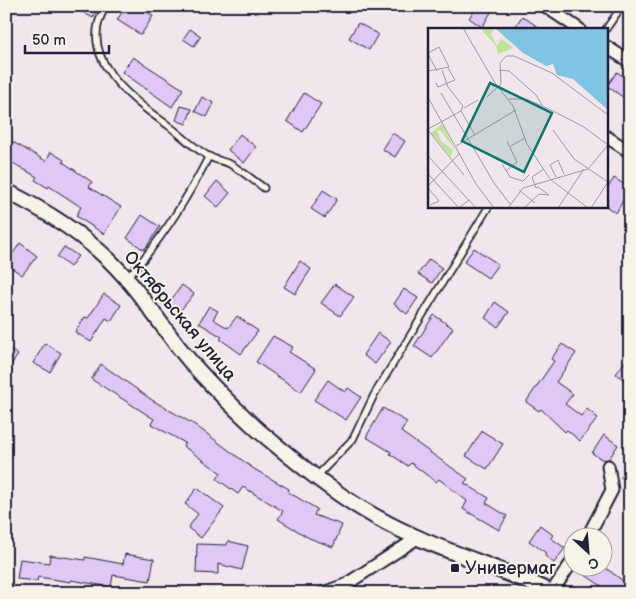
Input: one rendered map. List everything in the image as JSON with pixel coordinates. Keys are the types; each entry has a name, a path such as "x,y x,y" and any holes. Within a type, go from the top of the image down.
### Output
{"street":[{"path":"545,6 578,28"},
{"path":"608,48 630,62"},
{"path":"608,139 630,152"},
{"name":"Октябрьская улица","path":"6,191 86,240 127,278 184,354 223,397 259,430 316,477 377,518 552,592"},
{"path":"593,526 612,490 608,466"},
{"path":"323,593 345,585 419,537"},
{"path":"552,592 564,574"}],"lane":[{"path":"106,6 96,23 95,35 98,49 109,71 136,102 209,156 229,164 264,188"},
{"path":"607,28 622,6"},
{"path":"127,278 156,245 191,192 209,156"},
{"path":"316,477 353,439 384,379 488,208"}],"building":[{"path":"71,6 99,6 93,18"},
{"path":"126,6 138,6 153,16 141,35 117,20"},
{"path":"477,6 495,6 482,27 469,18"},
{"path":"522,16 540,28 515,28"},
{"path":"358,23 378,34 369,50 349,38"},
{"path":"190,29 201,36 194,46 183,39"},
{"path":"133,57 183,89 172,107 122,72"},
{"path":"617,72 630,81 630,102 608,87"},
{"path":"304,93 321,104 303,132 287,121"},
{"path":"202,97 214,103 207,117 195,111"},
{"path":"181,106 192,109 186,124 176,120"},
{"path":"392,133 405,141 395,157 382,149"},
{"path":"240,134 256,147 244,163 228,150"},
{"path":"6,138 46,161 51,152 92,182 89,187 121,207 104,234 76,216 81,207 49,186 48,188 35,180 37,177 6,159"},
{"path":"614,178 630,188 616,213 608,208 608,187"},
{"path":"217,181 230,193 218,207 205,196"},
{"path":"323,190 337,199 325,218 311,209"},
{"path":"142,215 160,227 144,250 127,238"},
{"path":"20,243 37,256 22,275 6,264"},
{"path":"64,247 78,256 70,267 57,257"},
{"path":"474,248 498,264 488,278 464,262"},
{"path":"429,259 442,268 432,283 418,274"},
{"path":"300,261 311,269 295,294 284,287"},
{"path":"335,284 354,297 340,316 321,303"},
{"path":"182,285 194,294 180,311 169,303"},
{"path":"404,289 418,298 407,314 394,304"},
{"path":"104,294 121,305 111,321 106,318 91,342 75,332 85,317 88,318"},
{"path":"495,302 509,312 498,327 485,318"},
{"path":"209,306 218,311 213,319 228,328 237,316 258,331 241,354 220,339 222,337 199,323"},
{"path":"434,315 453,328 432,358 414,346"},
{"path":"378,333 391,342 375,364 363,355"},
{"path":"273,336 293,347 289,352 316,369 301,392 256,362"},
{"path":"45,343 61,353 50,372 33,363"},
{"path":"562,344 576,353 556,382 573,394 565,404 581,416 587,409 598,418 580,441 567,430 565,432 541,409 539,411 526,402 554,361 551,359"},
{"path":"6,347 18,355 6,372"},
{"path":"630,355 630,384 616,374"},
{"path":"101,364 152,400 195,425 254,469 289,489 288,492 317,509 314,515 342,525 333,547 309,538 278,519 283,511 243,487 238,494 217,479 221,473 183,446 185,443 151,424 154,419 91,379"},
{"path":"328,380 345,392 348,388 361,397 346,420 314,400"},
{"path":"383,408 407,422 401,432 468,479 464,483 489,498 486,503 507,516 499,530 463,509 467,501 439,479 436,482 411,463 408,466 390,454 391,452 366,437"},
{"path":"482,431 503,444 487,469 466,456"},
{"path":"604,435 618,445 609,459 603,460 592,453"},
{"path":"197,488 224,508 201,538 188,528 198,514 185,504"},
{"path":"540,525 553,535 551,538 564,547 564,549 554,563 545,556 546,553 529,541"},
{"path":"228,541 248,546 242,570 218,564 218,574 196,573 197,544 227,545"},
{"path":"125,554 154,559 150,581 113,575 111,587 71,580 71,582 38,577 37,581 17,579 20,559 49,563 50,555 85,560 85,557 123,564"},
{"path":"614,574 626,583 618,593 599,593 603,587 586,576 614,576"}],"place":[{"name":"Универмаг","path":"455,568"}]}
